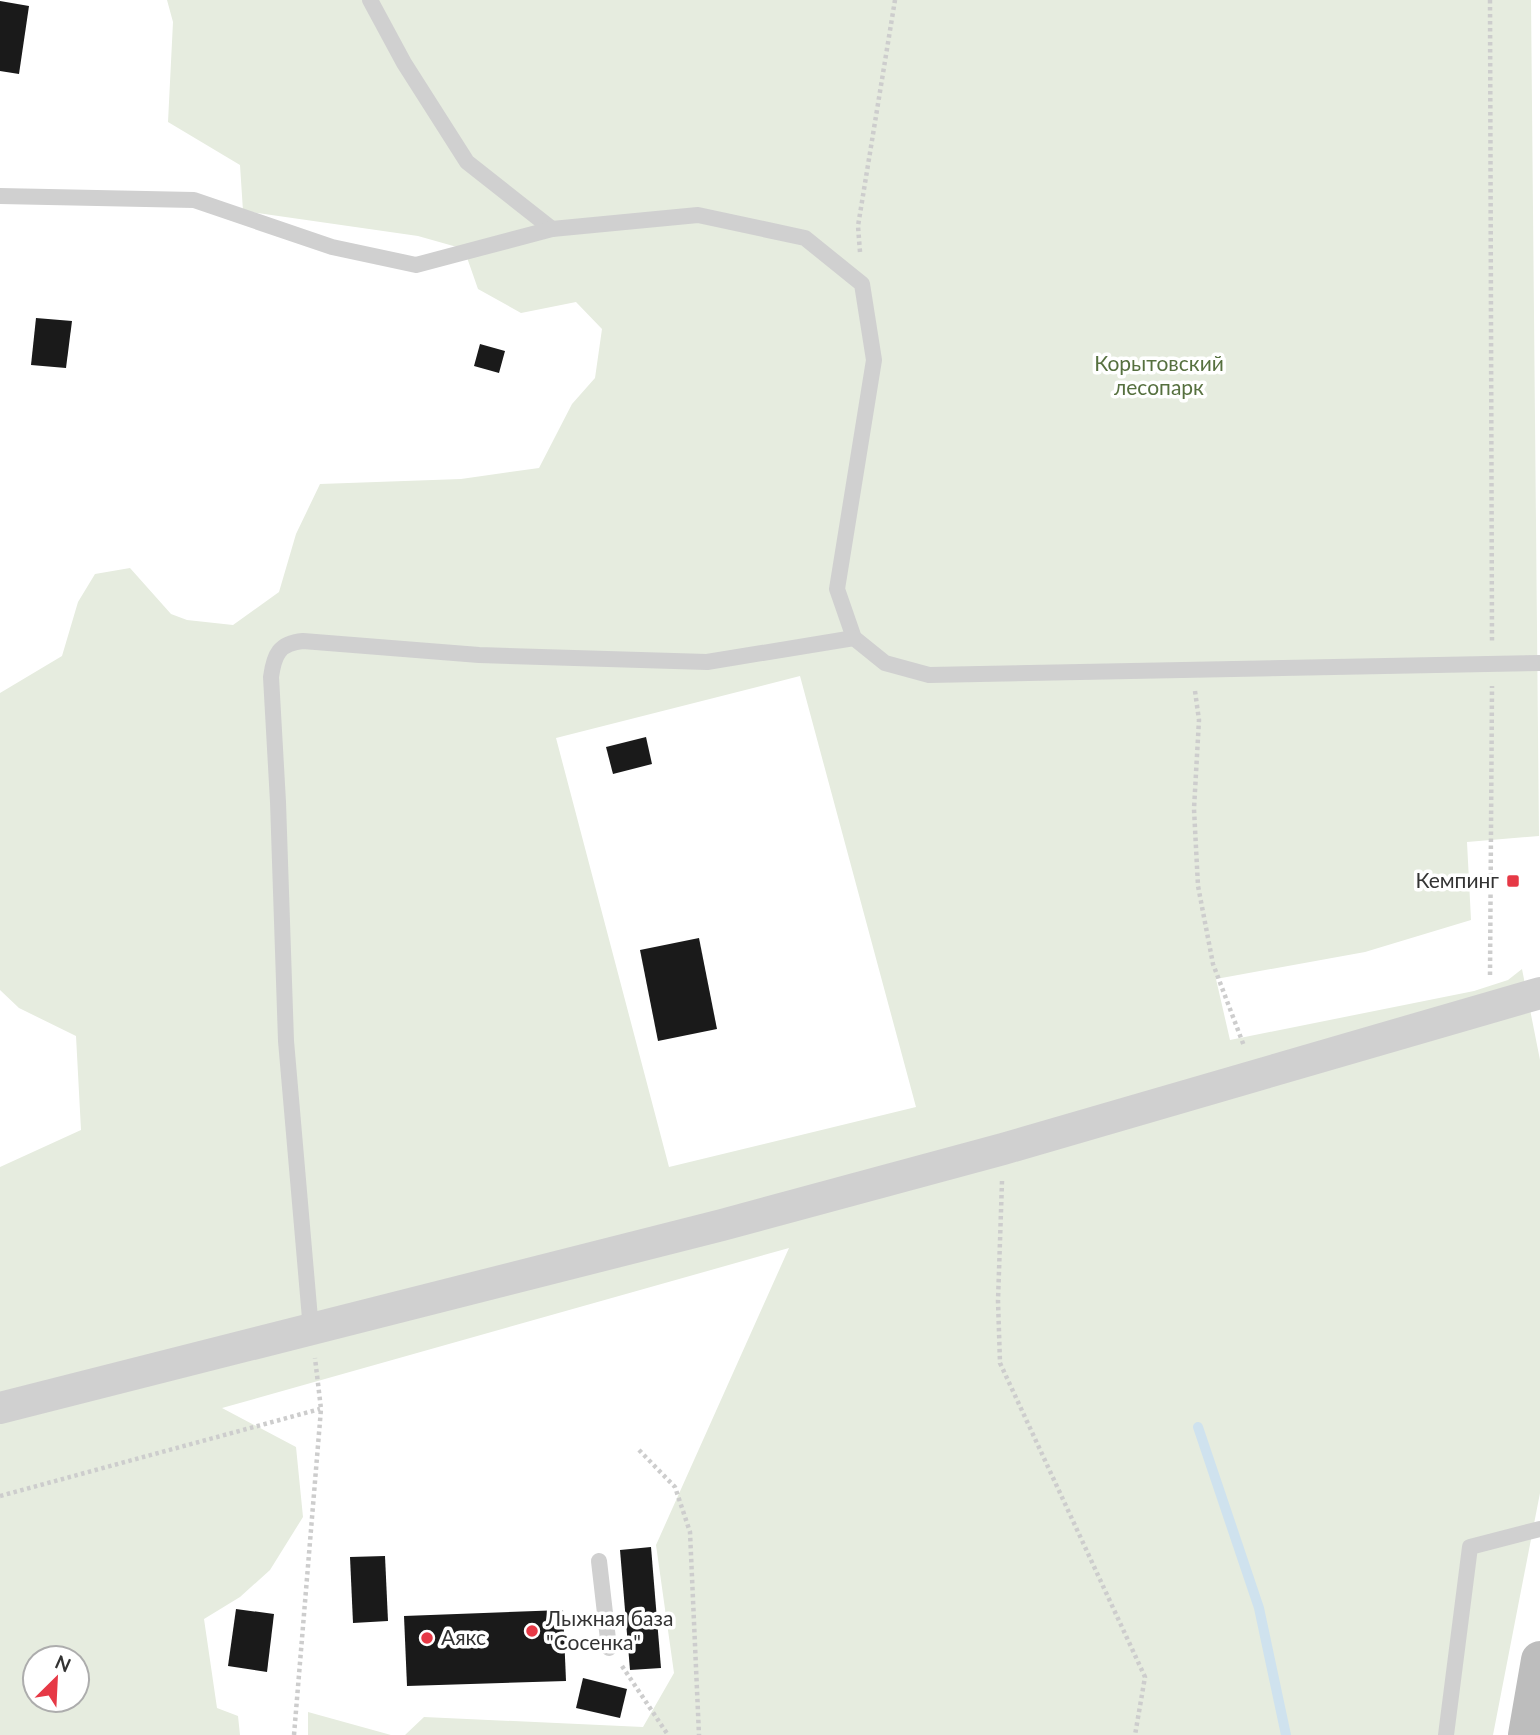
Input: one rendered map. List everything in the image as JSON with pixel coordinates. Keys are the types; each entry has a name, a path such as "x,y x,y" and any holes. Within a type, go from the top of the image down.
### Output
{"street":[{"path":"0,1408 708,1229 1003,1149 1540,993"},
{"path":"1527,1735 1540,1660"}],"lane":[{"path":"370,0 404,63 467,162 552,229"},
{"path":"0,196 194,200 332,247 416,265 552,229 698,215 805,238 862,284 874,360 837,589 854,638 885,663 929,675 1540,663"},
{"path":"312,1329 286,1041 271,677 273,661 280,650 292,642 303,641 478,655 707,662 854,638"},
{"path":"1446,1735 1470,1548 1540,1529"},
{"path":"599,1561 609,1648"}],"path":[{"path":"862,284 858,226 895,0"},
{"path":"1490,0 1490,1007"},
{"path":"1192,669 1199,720 1194,809 1198,886 1213,964 1247,1054 1240,1080"},
{"path":"1003,1149 998,1301 1000,1363 1145,1677 1135,1735"},
{"path":"294,1735 321,1409 312,1329"},
{"path":"0,1496 321,1409"},
{"path":"639,1450 675,1487 690,1532 699,1735"},
{"path":"609,1648 668,1735"}],"green space":[{"name":"Корытовский лесопарк","path":"167,0 1531,0 1539,836 1467,842 1471,920 1365,952 1216,979 1230,1040 1474,991 1508,980 1522,969 1540,1060 1540,1493 1493,1735 405,1735 424,1717 643,1727 674,1673 656,1545 789,1248 222,1408 296,1447 303,1517 270,1570 240,1597 204,1619 217,1708 238,1716 240,1735 0,1735 0,1167 81,1130 76,1036 19,1008 0,990 0,693 62,656 78,602 95,574 130,568 171,614 187,620 233,625 279,592 296,534 320,484 461,479 539,468 572,404 595,378 602,329 576,302 521,313 478,289 464,249 418,236 243,211 240,165 168,122 173,22","holes":["800,676 916,1107 669,1167 556,738"]},
{"path":"308,1712 391,1735 308,1735"}],"building":[{"path":"0,1 29,6 19,74 0,71"},
{"path":"36,318 72,321 66,368 31,365"},
{"path":"480,344 505,351 499,373 474,366"},
{"path":"646,737 652,764 613,774 606,747"},
{"path":"699,938 717,1029 658,1041 640,950"},
{"path":"651,1547 661,1668 630,1670 620,1550"},
{"path":"385,1556 388,1621 353,1623 350,1557"},
{"path":"236,1609 274,1614 267,1672 228,1666"},
{"path":"563,1610 566,1681 407,1686 404,1616"},
{"path":"583,1678 627,1689 620,1718 576,1708"}],"waterway":[{"path":"1198,1427 1259,1608 1286,1735"}],"place":[{"name":"Кемпинг","path":"1513,881"},
{"name":"Лыжная база \"Сосенка\"","path":"532,1631"},
{"name":"Аякс","path":"427,1638"}]}
